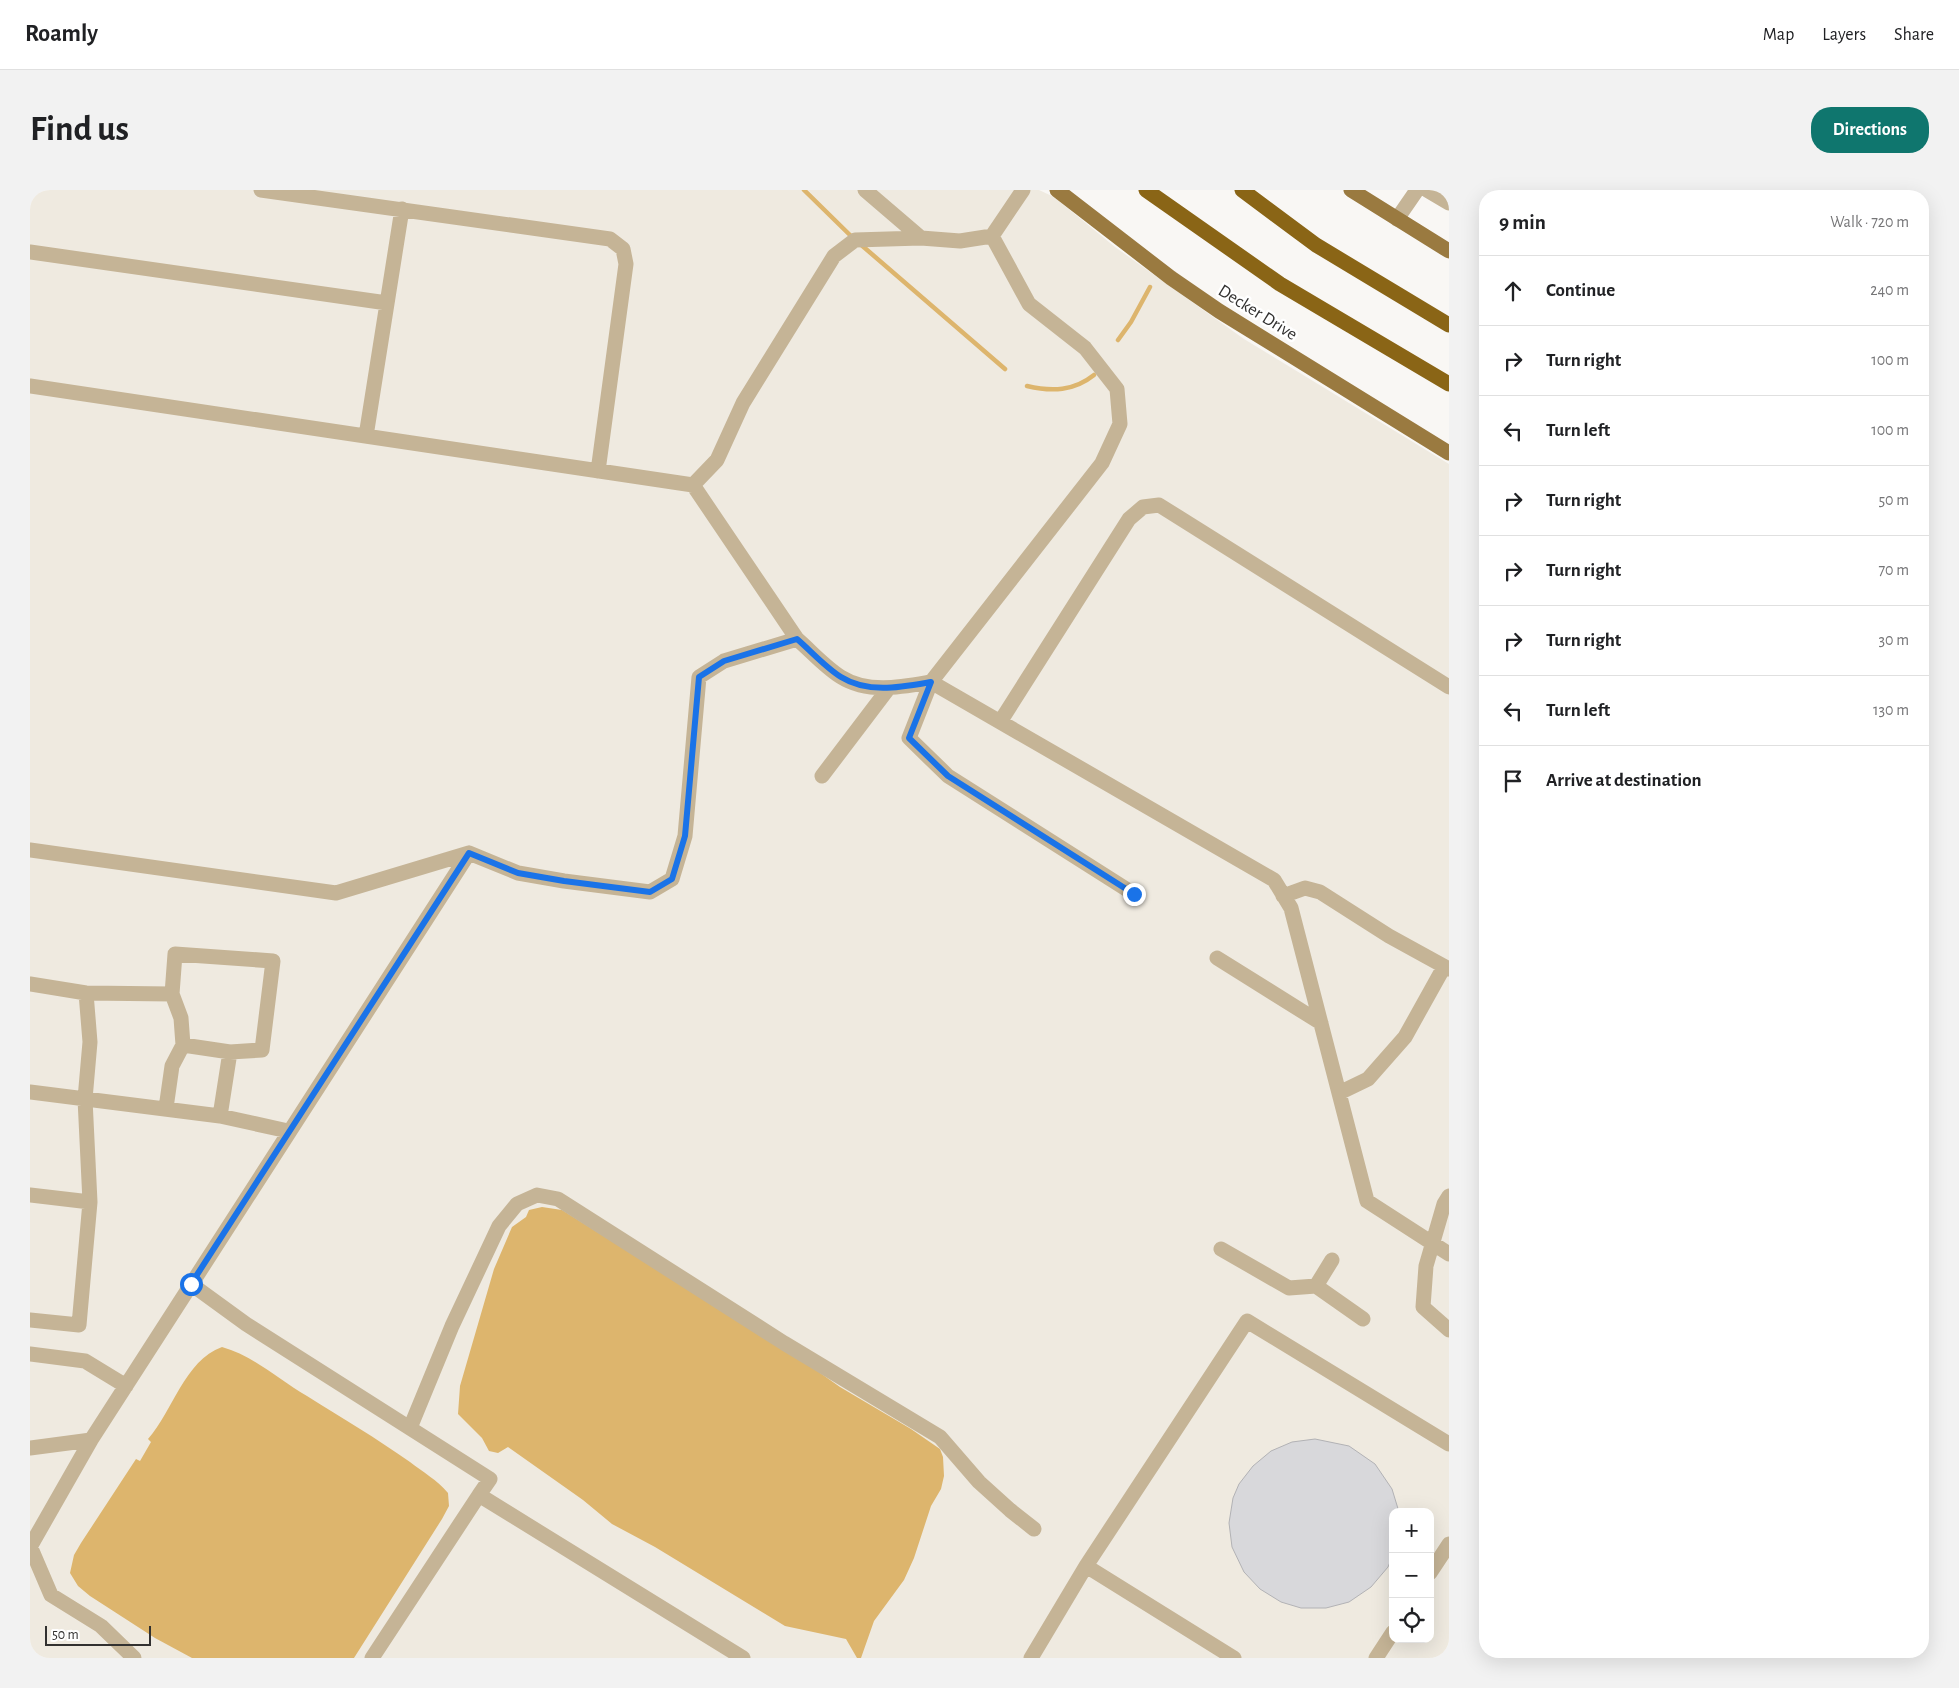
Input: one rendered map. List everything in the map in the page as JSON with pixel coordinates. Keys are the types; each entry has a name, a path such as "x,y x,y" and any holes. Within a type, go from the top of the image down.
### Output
{"highway":[{"name":"Decker Drive","path":"1146,190 1280,284 1449,384"},
{"path":"1242,190 1316,245 1449,325"}],"main road":[{"name":"Decker Drive","path":"1057,190 1171,278 1219,311 1449,452"},
{"path":"1351,190 1449,251"}],"lane":[{"path":"261,190 610,238 623,249 626,264 598,471"},
{"path":"865,190 921,238"},
{"path":"693,486 717,460 743,403 834,256 855,240 921,238 960,241 992,236 1023,190"},
{"path":"1398,219 1417,190"},
{"path":"1427,190 1449,203"},
{"path":"366,436 402,210"},
{"path":"992,236 1029,304 1085,348 1117,388 1120,424 1102,463 931,682 909,738 948,776 1134,894"},
{"path":"30,252 387,303"},
{"path":"30,386 693,486 797,639 841,677 859,684 888,689 931,682 1274,880 1291,908 1366,1201 1449,1254"},
{"path":"1000,722 1129,519 1143,507 1159,505 1449,687"},
{"path":"30,850 336,893 469,853 518,873 650,892 672,879 685,836 699,677 724,661 797,639"},
{"path":"822,776 888,689"},
{"path":"134,1658 100,1626 50,1595 30,1546 91,1440 288,1131 469,853"},
{"path":"1283,896 1305,888 1320,892 1397,940 1447,968 1406,1037 1368,1079 1339,1093"},
{"path":"166,1108 172,1066 183,1045 181,1018 172,994 176,954 273,961 262,1050 230,1052 183,1045"},
{"path":"1217,958 1321,1023"},
{"path":"30,984 86,993 172,994"},
{"path":"30,1320 79,1325 90,1202 85,1099 90,1042 86,993"},
{"path":"220,1116 230,1052"},
{"path":"30,1092 220,1116 288,1131"},
{"path":"410,1428 452,1326 499,1226 517,1204 537,1194 558,1200 776,1338 940,1438 979,1482 1034,1529"},
{"path":"30,1195 90,1202"},
{"path":"1447,1203 1432,1243 1426,1266 1423,1307 1449,1330"},
{"path":"1221,1250 1288,1288 1316,1286 1363,1319"},
{"path":"1316,1286 1332,1260"},
{"path":"191,1284 246,1324 490,1480 372,1658"},
{"path":"1031,1658 1086,1566 1247,1320 1449,1444"},
{"path":"30,1354 85,1361 126,1386"},
{"path":"30,1448 91,1440"},
{"path":"479,1495 743,1658"},
{"path":"1434,1567 1449,1544"},
{"path":"1086,1566 1234,1658"},
{"path":"1376,1658 1389,1638"}],"shaded area":[{"path":"30,190 1039,190 1054,197 1115,247 1244,339 1449,464 1449,1658 30,1658"},
{"path":"542,1207 562,1210 799,1358 840,1387 911,1429 940,1449 943,1457 944,1476 941,1489 931,1506 914,1558 904,1580 874,1621 861,1658 857,1658 846,1639 785,1626 655,1547 612,1524 583,1500 508,1447 498,1453 489,1451 482,1438 458,1414 460,1386 494,1269 512,1227 526,1217 529,1210"},
{"path":"222,1347 256,1362 297,1390 372,1436 430,1476 448,1493 449,1506 442,1519 354,1658 192,1658 155,1638 90,1596 78,1586 70,1573 74,1555 81,1543 136,1459 140,1461 151,1442 148,1439 157,1428 188,1375 198,1363"}],"building":[{"path":"1315,1439 1349,1446 1375,1464 1392,1489 1398,1508 1389,1508 1389,1565 1371,1587 1349,1602 1326,1608 1301,1608 1281,1602 1260,1589 1244,1572 1232,1547 1229,1523 1233,1498 1239,1484 1253,1466 1271,1451 1292,1442"}],"waterway":[{"path":"804,190 853,238"},
{"path":"859,243 1005,369"},
{"path":"1118,340 1131,322 1150,287"},
{"path":"1027,386 1062,389 1079,384 1094,375"}],"route":[{"path":"191,1284 469,853 518,873 564,881 650,892 672,879 685,836 699,677 724,661 797,639 841,677 859,684 888,689 931,682 909,738 948,776 1134,894"}]}
